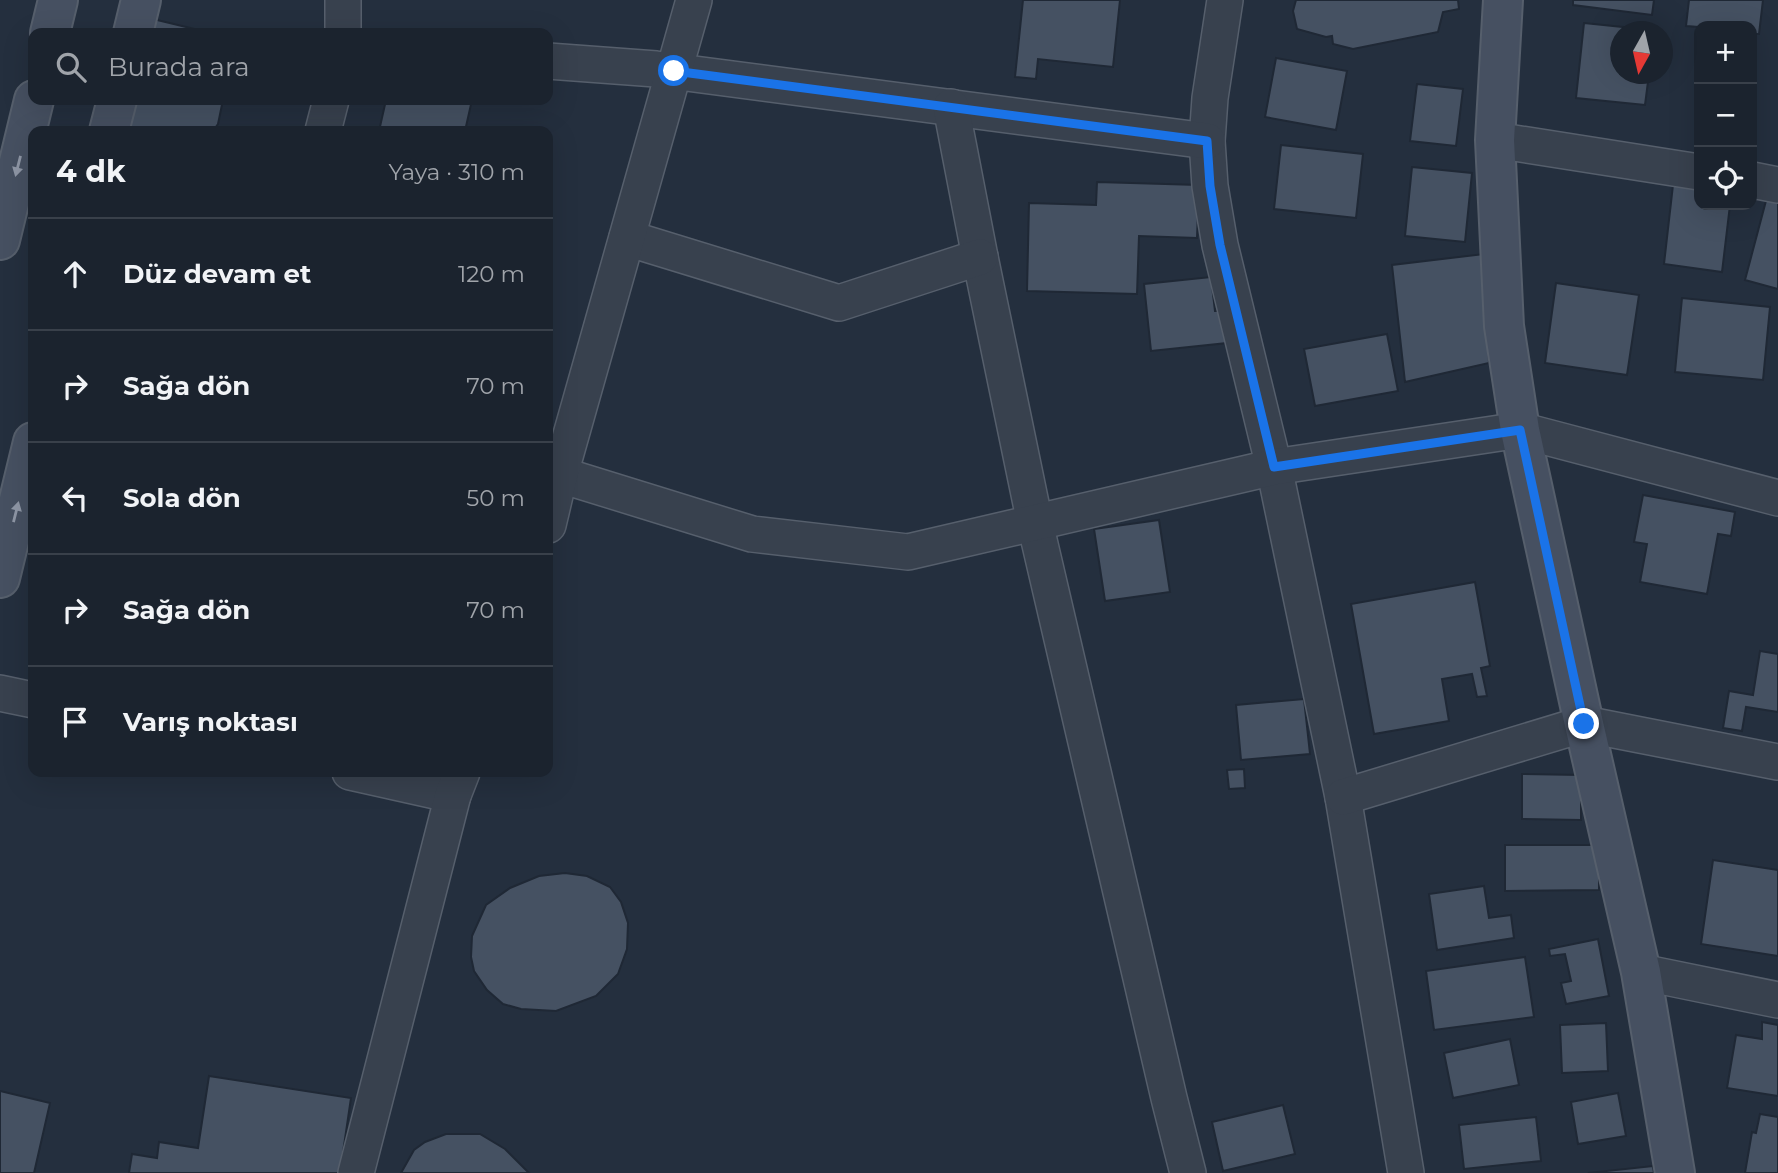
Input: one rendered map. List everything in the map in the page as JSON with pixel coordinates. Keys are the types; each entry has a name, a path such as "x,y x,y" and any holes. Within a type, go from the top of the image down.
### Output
{"street":[{"path":"51,28 58,0"},
{"path":"134,28 141,0"},
{"path":"343,28 344,0"},
{"path":"694,0 626,238 554,472 752,534 908,552 1274,467 1520,430 1778,498"},
{"path":"1225,0 1210,98 1207,141 1210,186 1220,245 1274,467 1343,797 1405,1173"},
{"path":"1503,0 1495,140 1504,326 1520,430 1641,972 1675,1173"},
{"path":"553,61 674,71 1207,141"},
{"path":"1,231 33,105"},
{"path":"110,126 116,105"},
{"path":"324,126 330,105"},
{"path":"951,107 979,257 1035,523 1188,1173"},
{"path":"1495,140 1694,171"},
{"path":"1757,181 1778,185"},
{"path":"626,238 839,303 979,257"},
{"path":"0,578 28,463"},
{"path":"0,693 28,699"},
{"path":"1343,797 1584,724 1778,762"},
{"path":"356,1173 457,784 395,777"},
{"path":"1641,972 1778,1000"}],"building":[{"path":"1023,0 1120,0 1113,67 1038,59 1036,79 1015,77"},
{"path":"1296,0 1458,0 1459,9 1443,12 1438,32 1353,49 1333,44 1332,36 1326,37 1297,29 1293,11"},
{"path":"1573,0 1654,0 1652,15 1573,5"},
{"path":"1689,0 1763,0 1759,34 1757,21 1694,21 1694,27 1686,26"},
{"path":"153,19 190,28 150,28"},
{"path":"1584,23 1610,26 1610,84 1648,84 1645,105 1576,98"},
{"path":"1276,58 1347,71 1336,130 1265,117"},
{"path":"1417,84 1463,89 1456,146 1410,141"},
{"path":"130,105 222,105 217,126 124,126"},
{"path":"385,105 471,105 466,126 380,126"},
{"path":"1281,145 1363,154 1356,218 1274,209"},
{"path":"1412,167 1472,173 1465,242 1405,236"},
{"path":"1097,182 1199,185 1197,238 1139,236 1137,294 1027,291 1029,203 1096,205"},
{"path":"1673,185 1694,188 1694,210 1729,210 1722,272 1664,264"},
{"path":"1767,197 1778,200 1778,289 1745,280"},
{"path":"1484,254 1489,363 1405,382 1392,265"},
{"path":"1211,277 1215,311 1224,311 1227,343 1151,351 1144,284"},
{"path":"1556,283 1639,295 1627,375 1545,363"},
{"path":"1682,298 1770,307 1763,380 1675,372"},
{"path":"1387,334 1398,391 1315,406 1304,349"},
{"path":"1643,495 1735,512 1731,536 1718,534 1707,594 1640,582 1647,544 1634,542"},
{"path":"1159,520 1170,592 1105,601 1094,529"},
{"path":"1475,582 1490,666 1481,668 1487,696 1477,697 1472,674 1442,679 1449,721 1374,734 1351,604"},
{"path":"1760,651 1778,654 1778,712 1746,707 1742,731 1723,728 1729,691 1753,695"},
{"path":"1304,699 1310,754 1241,760 1236,705"},
{"path":"1244,769 1245,788 1229,789 1227,770"},
{"path":"1522,774 1581,775 1581,820 1522,819"},
{"path":"1505,845 1599,845 1599,890 1505,891"},
{"path":"1713,860 1778,870 1778,956 1701,944"},
{"path":"565,873 587,876 610,887 621,902 628,923 627,949 618,974 596,996 556,1011 521,1009 503,1004 487,990 474,971 471,957 472,936 486,905 510,888 539,876"},
{"path":"1484,886 1489,918 1511,915 1514,938 1437,950 1429,894"},
{"path":"1598,939 1609,996 1566,1004 1561,983 1571,981 1565,954 1550,956 1549,949"},
{"path":"1525,957 1534,1017 1434,1030 1426,971"},
{"path":"1762,1022 1778,1025 1778,1096 1727,1088 1736,1035 1762,1039"},
{"path":"1606,1023 1608,1071 1562,1073 1560,1025"},
{"path":"1510,1039 1519,1085 1453,1098 1444,1053"},
{"path":"209,1076 351,1098 340,1173 129,1173 132,1154 157,1158 159,1142 198,1148"},
{"path":"0,1091 50,1103 34,1173 0,1173"},
{"path":"1618,1093 1626,1136 1578,1144 1571,1102"},
{"path":"1283,1105 1295,1154 1223,1171 1212,1122"},
{"path":"1760,1114 1778,1117 1778,1173 1745,1173 1752,1132 1756,1133"},
{"path":"1536,1117 1541,1161 1464,1169 1459,1125"},
{"path":"446,1134 480,1134 505,1149 529,1173 401,1173 414,1150 425,1142"},
{"path":"1653,1166 1654,1173 1588,1173"}],"route":[{"path":"674,71 1207,141 1210,186 1220,245 1274,467 1520,430 1584,724"}]}
